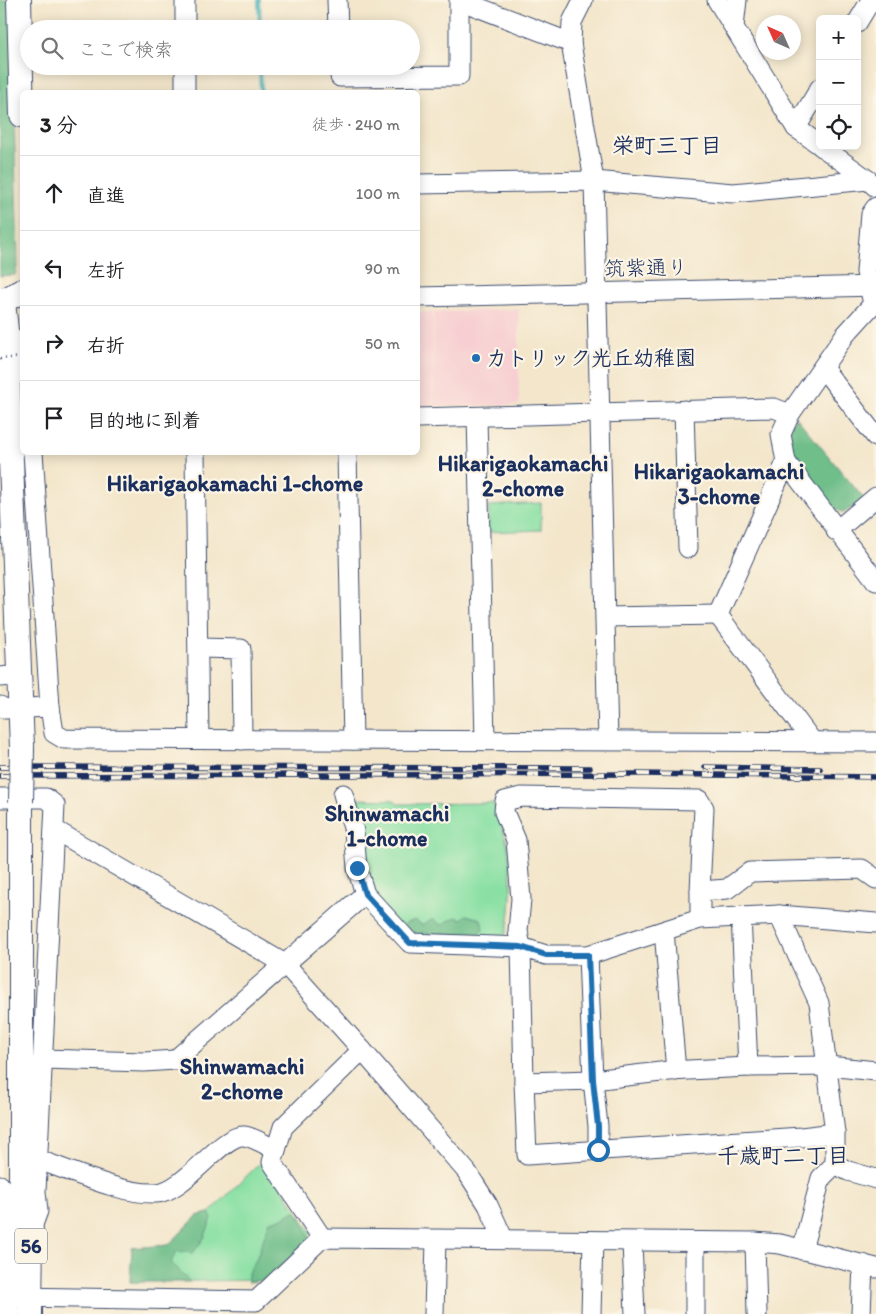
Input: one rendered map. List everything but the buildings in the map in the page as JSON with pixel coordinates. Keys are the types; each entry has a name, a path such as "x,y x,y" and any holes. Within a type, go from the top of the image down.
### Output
{"main road":[{"path":"20,0 20,20"},
{"path":"21,75 22,90"},
{"name":"56","path":"4,1302 10,1182 11,800 22,748 10,676 16,430 6,330 10,299"},
{"name":"56","path":"10,1182 25,1209 31,1230 30,1306"}],"street":[{"path":"185,0 185,20"},
{"path":"337,0 338,20"},
{"path":"340,79 459,76 459,0 501,7 571,43"},
{"path":"583,0 572,22 571,43 594,181 595,292 606,617 608,740"},
{"path":"717,0 796,128 816,142"},
{"path":"734,26 737,0"},
{"path":"861,17 871,0"},
{"path":"185,75 185,90"},
{"path":"796,128 816,95"},
{"path":"826,150 872,184"},
{"path":"420,184 594,181 733,193 872,184"},
{"path":"876,207 871,214 866,272 872,286 873,304 845,335 790,414 781,434 786,462 836,531 876,581"},
{"name":"筑紫通り","path":"420,297 872,286"},
{"path":"6,330 16,341 20,363"},
{"path":"823,368 876,437"},
{"path":"420,418 774,408 790,414"},
{"path":"684,410 688,548"},
{"path":"478,417 485,739"},
{"path":"33,455 50,707 54,733 64,739 812,740 876,742"},
{"path":"195,455 200,739"},
{"path":"347,455 353,740"},
{"path":"718,615 786,462"},
{"path":"836,531 876,497"},
{"path":"606,617 718,615"},
{"path":"718,615 812,740"},
{"path":"199,648 241,649 242,740"},
{"path":"0,706 5,709 50,707"},
{"path":"344,794 354,831 357,868 365,894 410,943 521,947 546,955 588,955 700,919 778,915 876,923"},
{"path":"700,919 704,808 699,800 520,797 505,800 504,812 516,840 521,899 518,931 521,947 527,1155 784,1138 835,1132"},
{"path":"11,800 46,798 55,805 36,1192 38,1212 31,1230"},
{"path":"55,830 286,964 467,1172 488,1205 503,1238"},
{"path":"700,891 727,889 750,872 862,869 876,879"},
{"path":"43,1060 144,1062 175,1060 365,894"},
{"path":"778,915 819,1004 835,1132 834,1164 821,1178 802,1250"},
{"path":"740,916 748,1067"},
{"path":"664,931 676,1071"},
{"path":"588,955 598,1150"},
{"path":"322,1238 272,1162 283,1127 362,1050"},
{"path":"524,1082 593,1080 676,1071 748,1067 828,1066 876,1071"},
{"path":"39,1160 136,1193 158,1194 179,1183 230,1140 244,1136 276,1150"},
{"path":"834,1164 848,1171 876,1179"},
{"path":"322,1238 436,1240 503,1238 780,1244 869,1266 861,1314"},
{"path":"4,1302 30,1306 262,1308 322,1238"},
{"path":"434,1314 436,1240"},
{"path":"592,1314 593,1241"},
{"path":"632,1242 635,1314"},
{"path":"755,1242 757,1314"},
{"path":"695,1243 695,1314"}],"path":[{"path":"0,359 20,357"}],"shaded area":[{"name":"カトリック光丘幼稚園","path":"519,309 519,405 434,406 434,312"},
{"path":"420,312 433,312 433,405 420,406"}],"green space":[{"path":"0,0 11,0 18,263 15,275 0,276"},
{"path":"796,417 864,499 844,513 820,502 789,461 785,436"},
{"path":"541,503 541,530 488,532 489,506"},
{"path":"349,799 394,800 397,804 493,803 507,843 510,865 509,919 503,940 413,939 373,898"},
{"path":"466,915 481,919 483,929 476,936 468,937 464,933 461,938 447,937 443,932 436,936 422,932 414,936 404,924 415,920 422,925 433,919 441,925 456,917 462,919"},
{"path":"263,1160 312,1233 265,1280 130,1282 132,1248 169,1245 197,1216 209,1213"},
{"path":"296,1210 311,1239 266,1280 248,1282 248,1273 256,1260 270,1221 283,1218"},
{"path":"209,1213 212,1218 204,1238 193,1253 177,1251 171,1262 190,1282 130,1282 132,1248 169,1245 197,1216"}],"waterway":[{"path":"259,0 260,20"},
{"path":"260,75 261,90"}],"railway":[{"path":"0,767 590,768"},
{"path":"705,767 820,769"},
{"path":"0,776 639,774 876,777"}],"place":[{"name":"カトリック光丘幼稚園","path":"476,358"}],"district":[{"name":"栄町三丁目","path":"667,145"},
{"name":"Hikarigaokamachi 2-chome","path":"523,476"},
{"name":"Hikarigaokamachi 1-chome","path":"235,483"},
{"name":"Hikarigaokamachi 3-chome","path":"719,484"},
{"name":"Shinwamachi 1-chome","path":"387,826"},
{"name":"Shinwamachi 2-chome","path":"242,1078"},
{"name":"千歳町二丁目","path":"783,1155"}],"route":[{"path":"357,868 365,894 410,943 521,947 546,955 588,955 598,1150"}]}
